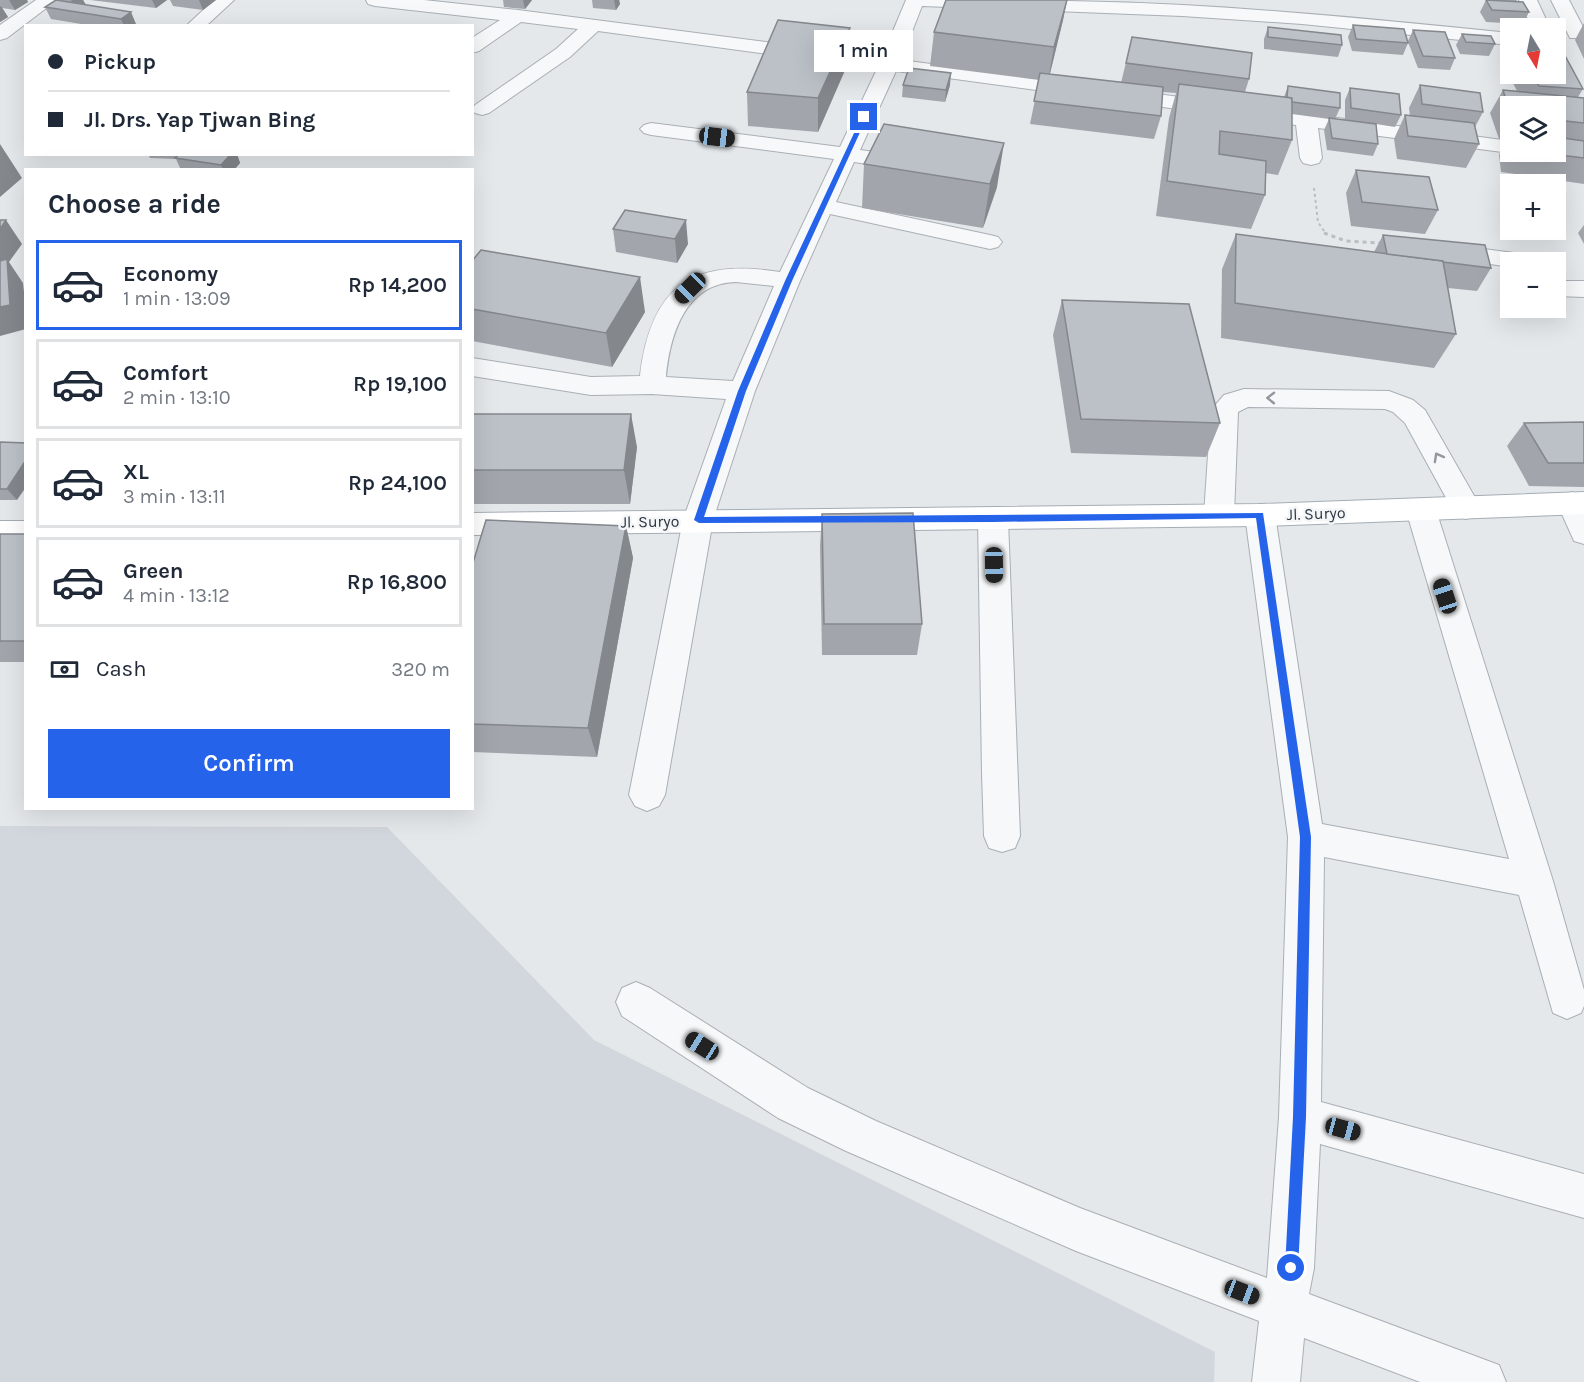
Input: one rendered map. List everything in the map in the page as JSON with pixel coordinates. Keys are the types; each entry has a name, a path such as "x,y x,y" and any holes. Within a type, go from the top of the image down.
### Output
{"main road":[{"name":"Jl. Suryo","path":"474,524 1260,515 1578,503"},
{"path":"0,532 24,532"}],"street":[{"path":"0,34 48,0"},
{"path":"196,24 225,0"},
{"path":"375,0 594,25 1500,146"},
{"path":"647,795 699,520 742,391 788,281 889,64 915,0 1182,10 1345,22 1500,38"},
{"path":"1528,0 1536,18"},
{"path":"1560,0 1577,34"},
{"path":"474,45 518,16"},
{"path":"482,109 564,53 594,25"},
{"path":"1306,120 1311,158"},
{"path":"651,129 890,160"},
{"path":"823,206 990,242"},
{"path":"1380,243 1500,258"},
{"path":"652,385 658,340 677,301 690,288 702,281 727,275 788,281"},
{"path":"1566,289 1584,289"},
{"path":"474,367 591,386 652,385 742,391"},
{"path":"1219,515 1225,410 1230,403 1240,398 1389,400 1403,406 1415,417 1466,508"},
{"path":"1578,503 1584,533"},
{"path":"1421,510 1534,881 1567,999"},
{"path":"1260,515 1306,837 1300,1117 1291,1268 1280,1344"},
{"path":"993,519 1002,836"},
{"path":"1306,837 1534,881"},
{"path":"636,1002 793,1103 861,1136 1076,1229 1280,1344 1482,1382"},
{"path":"1300,1117 1584,1196"}],"path":[{"path":"1311,158 1318,220 1324,233 1340,239 1380,243"}],"shaded area":[{"path":"0,826 387,827 594,1040 1215,1352 1214,1382 0,1382"}],"building":[{"path":"56,0 131,12 121,19 45,7"},
{"path":"946,0 1067,0 1054,47 934,32"},
{"path":"1486,0 1523,2 1529,12 1492,10"},
{"path":"778,20 850,28 818,98 747,92"},
{"path":"1353,25 1404,29 1408,43 1356,39"},
{"path":"1268,27 1341,35 1342,45 1268,37"},
{"path":"1413,30 1445,32 1455,58 1423,56"},
{"path":"1462,34 1491,36 1495,44 1466,42"},
{"path":"1132,37 1252,53 1249,79 1126,63"},
{"path":"1566,58 1583,89 1539,86 1538,84 1566,84"},
{"path":"909,68 951,73 946,90 903,85"},
{"path":"1040,73 1163,87 1161,116 1034,101"},
{"path":"1179,84 1292,98 1292,140 1220,131 1219,154 1266,161 1265,195 1167,181"},
{"path":"1420,85 1480,93 1483,112 1422,104"},
{"path":"1288,86 1340,93 1340,108 1292,102 1292,98 1287,97"},
{"path":"1350,88 1399,94 1401,115 1351,108"},
{"path":"1503,90 1564,96 1505,96"},
{"path":"1566,96 1584,98 1584,123 1566,121"},
{"path":"1405,115 1474,123 1479,144 1408,136"},
{"path":"1329,118 1376,124 1378,144 1332,138"},
{"path":"884,124 1004,143 990,184 864,164"},
{"path":"1566,138 1584,141 1584,158 1566,156"},
{"path":"177,156 229,156 221,165 175,158"},
{"path":"1356,170 1429,177 1438,210 1362,202"},
{"path":"625,210 686,220 675,239 613,229"},
{"path":"0,220 6,220 0,229"},
{"path":"1236,234 1443,261 1456,334 1235,303"},
{"path":"1383,235 1485,245 1491,268 1387,254"},
{"path":"481,250 640,277 606,333 474,309 474,259"},
{"path":"7,259 10,305 0,307 0,261"},
{"path":"1062,300 1189,304 1220,423 1081,419"},
{"path":"474,414 631,414 624,470 474,470"},
{"path":"1584,422 1584,463 1548,463 1524,423"},
{"path":"0,442 24,443 24,463 7,489 0,489"},
{"path":"913,513 922,624 824,624 822,514"},
{"path":"486,520 626,526 588,728 474,724 474,559"},
{"path":"0,534 24,534 24,641 0,641"}],"route":[{"path":"864,117 788,281 742,391 699,520 1260,515 1306,837 1300,1117 1291,1268"}]}
